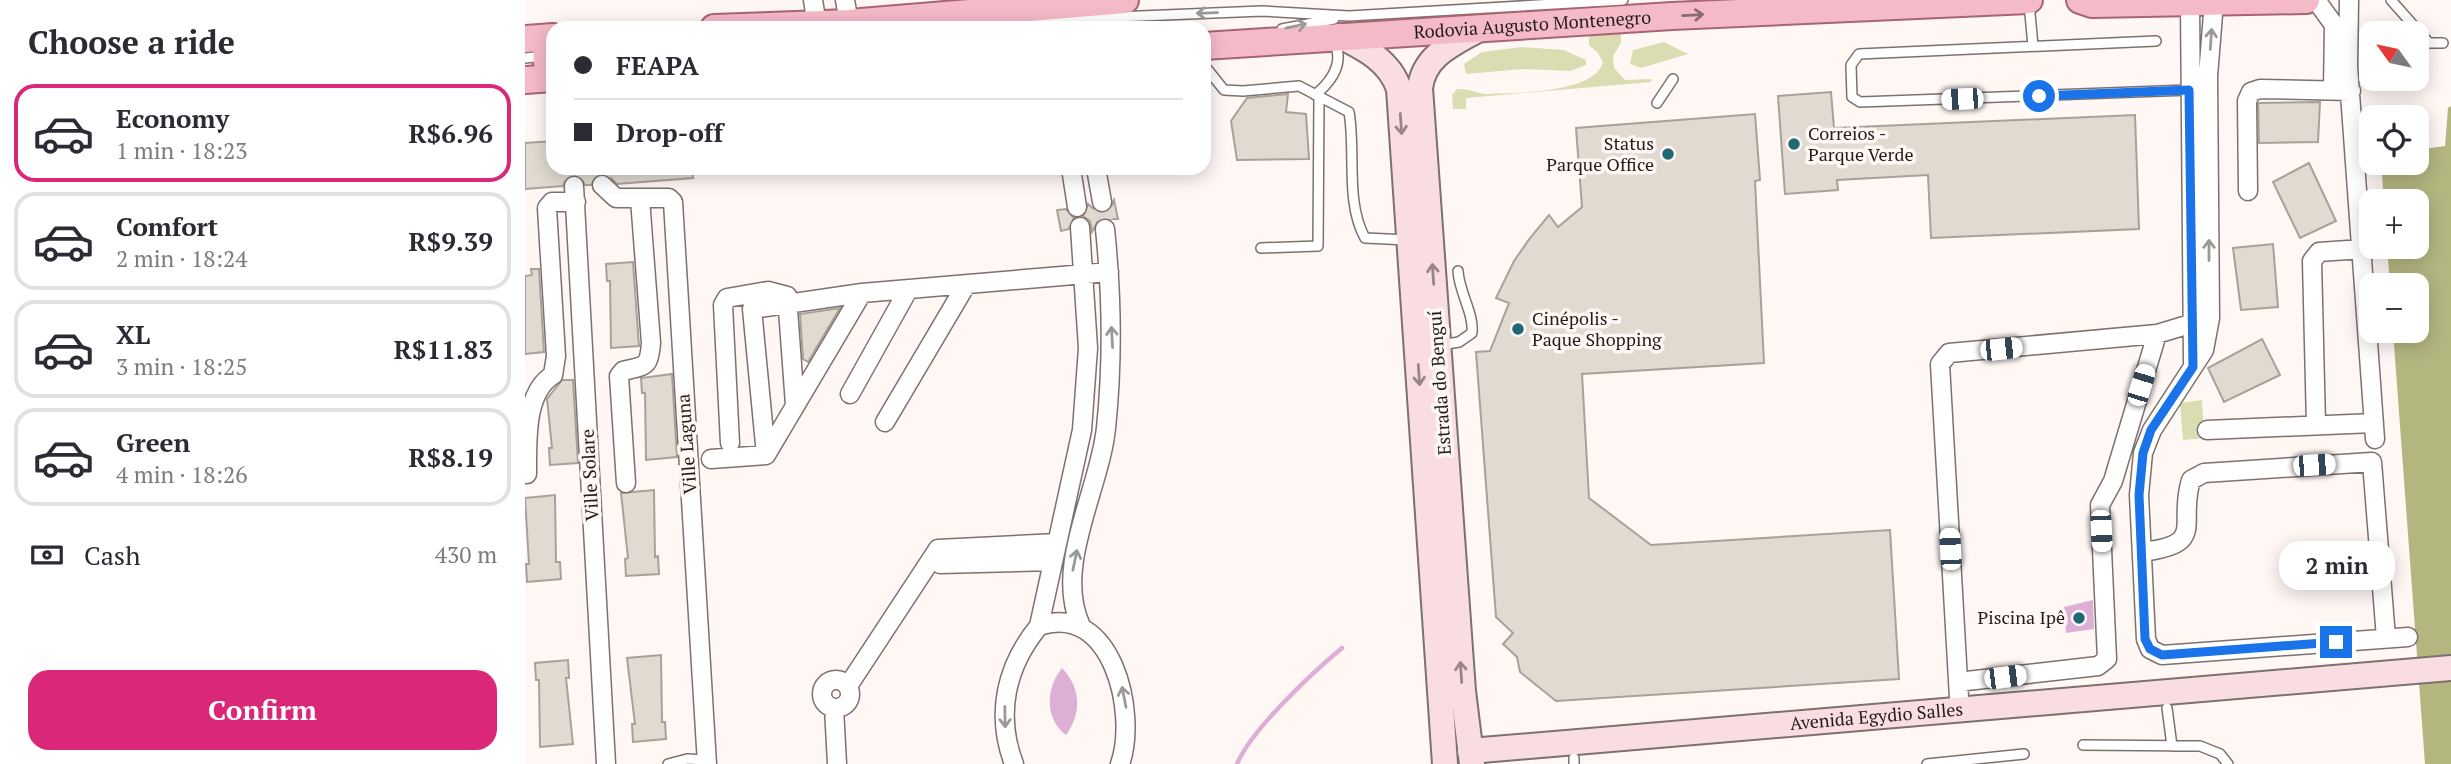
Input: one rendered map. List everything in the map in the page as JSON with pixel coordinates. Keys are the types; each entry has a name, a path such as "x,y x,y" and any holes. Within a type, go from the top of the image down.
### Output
{"main road":[{"path":"758,21 815,12 1125,0"},
{"name":"Rodovia Augusto Montenegro","path":"1211,45 1340,29 1479,29 2029,0"},
{"path":"2080,0 2092,4 2306,0"},
{"path":"525,39 546,56"},
{"path":"525,80 546,60"}],"street":[{"path":"2316,0 2341,25"},
{"path":"2349,0 2341,25 2348,66 2342,91 2359,225"},
{"path":"2200,187 2189,90 2202,2"},
{"path":"2202,2 2208,76 2200,187 2204,350 2151,430 2143,453 2139,495 2145,639 2150,649 2162,655 2408,637"},
{"path":"1340,29 1377,57 1393,75 1407,68 1424,71 1441,51 1479,29"},
{"name":"Estrada do Benguí","path":"1424,71 1421,112 1438,345 1438,684 1445,764"},
{"name":"Estrada do Benguí","path":"1393,75 1399,89 1410,240 1467,760"},
{"path":"2248,191 2246,102 2251,92 2260,89 2342,91"},
{"path":"1077,206 1073,177 1097,175 1102,202"},
{"name":"Ville Laguna","path":"603,185 617,198 669,198 673,202 707,762"},
{"name":"Ville Solare","path":"527,474 529,395 539,381 553,375 556,356 545,214 548,204 575,194 601,763"},
{"path":"626,483 619,376 623,371 642,368 650,359 651,344 640,199"},
{"path":"1014,764 1005,732 1005,694 1021,651 1039,626 1082,430 1088,348 1080,227"},
{"path":"1105,229 1113,351 1106,432 1073,568 1074,611 1081,626 1110,659 1122,686 1127,729 1119,764"},
{"path":"2316,425 2312,261 2319,252 2359,249"},
{"path":"2207,430 2316,425 2374,431 2363,259"},
{"path":"766,455 752,309 862,293 1109,272"},
{"path":"885,422 966,285"},
{"path":"730,443 723,305 727,298 768,290 783,292 789,303 795,405"},
{"path":"850,394 908,290"},
{"path":"766,455 862,293"},
{"path":"2157,334 2113,481 2100,505 2107,659 2098,666 1959,690 1940,364 1943,358 1949,354 2157,334 2202,322"},
{"path":"1082,430 1106,432"},
{"path":"711,459 766,455"},
{"path":"2142,552 2168,549 2181,542 2187,530 2188,491 2191,480 2204,473 2369,461 2374,465 2386,638"},
{"path":"1076,467 1097,468"},
{"path":"837,764 834,708 848,702 848,686 933,560 940,564 985,555 1054,552"},
{"path":"1039,626 1063,622 1081,626"},
{"name":"Avenida Egydio Salles","path":"1467,760 2451,668"},
{"path":"1438,684 1452,711 1467,760"},
{"name":"Avenida Egydio Salles","path":"1498,764 1574,761 2451,684"}],"lane":[{"path":"1211,36 1340,29 1623,0"},
{"path":"2029,0 2033,46"},
{"path":"2391,0 2430,43 2443,43"},
{"path":"1019,21 1262,11 1340,29"},
{"path":"1261,248 1318,246 1317,96 1336,71 1340,29"},
{"path":"2156,41 1859,54 1851,65 1852,97 1860,102 2189,90"},
{"path":"1211,74 1224,90 1243,92 1299,86 1349,112 1353,134 1355,221 1365,238 1410,240"},
{"path":"1657,103 1673,79"},
{"path":"1438,345 1459,342 1472,333 1473,325 1459,285 1458,271"},
{"path":"2167,708 2172,746"},
{"path":"2083,745 2200,746 2220,754 2228,764"},
{"path":"1927,764 2024,754"},
{"path":"668,764 687,759 707,762"}],"green space":[{"path":"1621,33 1621,43 1613,56 1614,68 1625,80 1651,79 1651,82 1466,98 1466,109 1453,109 1452,95 1457,89 1488,94 1516,93 1553,89 1586,80 1597,72 1603,62 1589,45 1589,36"},
{"path":"1664,42 1688,54 1641,68 1630,64 1633,50"},
{"path":"1522,47 1564,50 1586,60 1586,65 1570,71 1522,69 1466,74 1464,64 1482,52"},
{"path":"2451,106 2451,764 2425,764 2394,343 2429,343 2429,273 2389,273 2388,259 2429,259 2429,189 2383,189 2382,175 2429,175 2429,148 2445,146 2448,108"},
{"path":"2202,400 2204,438 2183,440 2180,403"}],"shaded area":[{"name":"Piscina Ipê","path":"2093,600 2094,629 2066,633 2064,607"},
{"path":"1062,668 1073,684 1077,701 1075,718 1066,735 1054,720 1050,703 1053,685"}],"building":[{"path":"1831,92 1834,128 2135,115 2139,229 1931,238 1928,175 1837,180 1838,190 1785,194 1778,96"},
{"path":"1288,94 1286,112 1306,114 1309,159 1237,160 1231,121 1247,98"},
{"path":"2320,102 2318,142 2259,143 2258,103"},
{"path":"1755,114 1760,180 1755,181 1764,363 1582,374 1589,498 1651,545 1890,530 1899,679 1556,701 1520,672 1517,657 1503,644 1513,633 1496,617 1476,352 1490,351 1509,303 1496,298 1514,261 1530,238 1549,215 1558,227 1582,207 1576,128"},
{"path":"546,142 546,175 573,175 567,177 563,186 525,189 525,143"},
{"path":"2309,163 2336,221 2300,238 2273,182"},
{"path":"573,175 598,175 591,185 585,185 580,176"},
{"path":"604,175 693,175 693,178 617,184"},
{"path":"1114,200 1118,219 1099,219 1092,232 1090,221 1083,216 1088,204 1097,212 1105,213 1110,210"},
{"path":"1066,209 1074,218 1069,229 1061,231 1057,210"},
{"path":"2273,244 2278,307 2241,310 2233,248"},
{"path":"633,262 639,346 611,348 610,281 607,281 606,264"},
{"path":"531,269 539,269 544,352 525,354 525,276 532,275"},
{"path":"840,308 808,362 803,359 800,314"},
{"path":"2262,339 2280,375 2224,402 2208,368"},
{"path":"672,374 677,457 646,460 645,393 642,393 641,378"},
{"path":"562,380 573,380 578,463 550,465 549,448 552,448 547,399"},
{"path":"654,490 655,557 658,556 659,574 626,576 625,559 628,558 621,493"},
{"path":"555,495 556,562 560,562 561,579 527,582 526,564 529,564 525,498"},
{"path":"661,655 662,722 665,722 666,739 633,742 632,724 635,724 627,658"},
{"path":"568,660 569,678 566,678 573,744 540,747 539,680 536,680 535,663"}],"waterway":[{"path":"1237,764 1244,750 1269,719 1342,648"}],"tunnel":[{"path":"573,175 574,186"},
{"path":"601,175 602,185"},
{"path":"1102,202 1105,229"}],"place":[{"name":"Correios - Parque Verde","path":"1794,144"},
{"name":"Status Parque Office","path":"1668,154"},
{"name":"Cinépolis - Paque Shopping","path":"1518,329"},
{"name":"Piscina Ipê","path":"2079,618"}],"route":[{"path":"2039,96 2189,90 2193,367 2151,430 2143,453 2139,495 2145,639 2150,649 2162,655 2336,642"}]}
